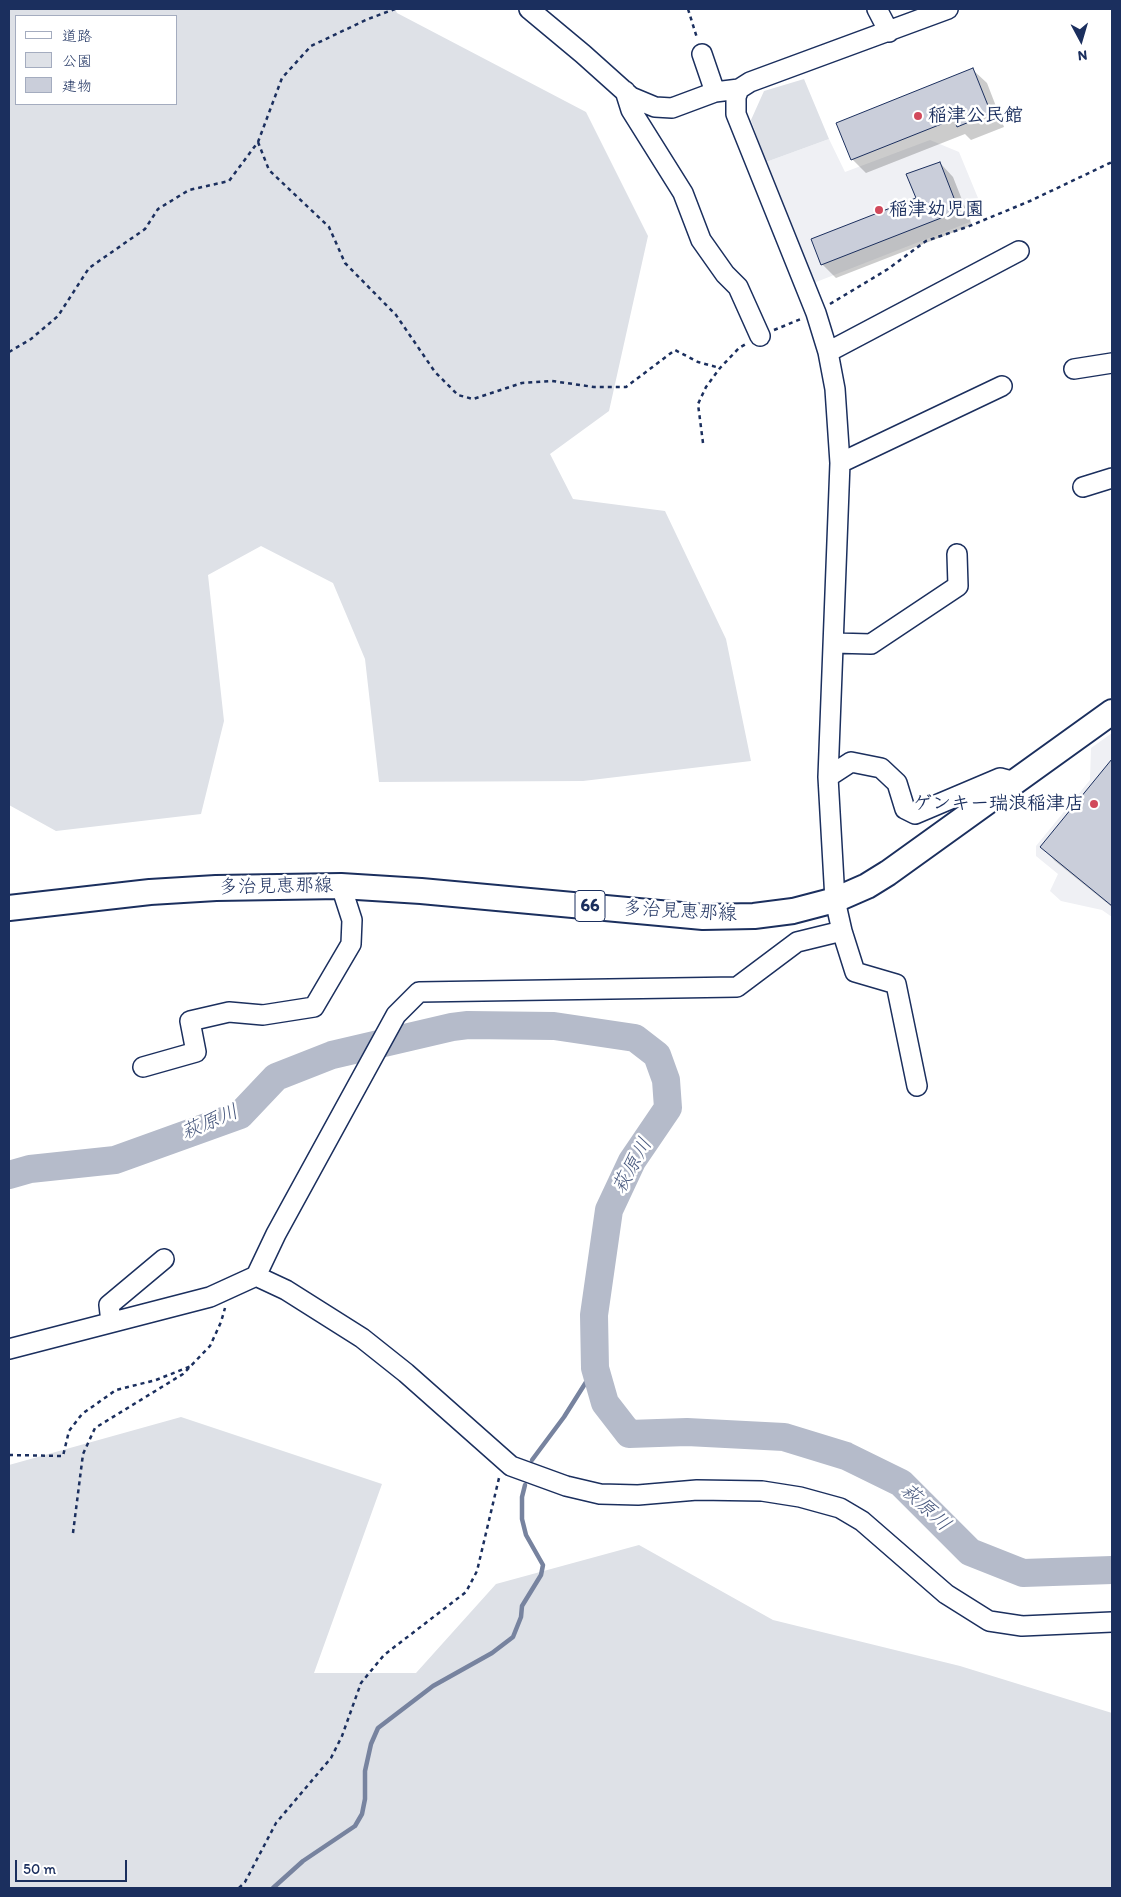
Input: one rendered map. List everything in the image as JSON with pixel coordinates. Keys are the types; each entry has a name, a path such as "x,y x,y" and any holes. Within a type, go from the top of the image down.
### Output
{"main road":[{"name":"多治見恵那線","path":"9,908 150,892 216,888 341,886 421,891 702,917 754,916 793,911 835,900 867,886 888,873 1112,712"}],"street":[{"path":"529,9 631,97 655,107 672,108 715,92 740,89 750,82 942,12"},
{"path":"877,9 889,32"},
{"path":"702,54 715,92"},
{"path":"740,89 736,98 736,114 816,312 828,352 835,389 840,463 828,777 835,900 842,931 855,972 896,984 917,1086"},
{"path":"625,91 632,110 683,193 701,240 725,274 738,287 760,336"},
{"path":"828,352 1018,251"},
{"path":"1074,369 1112,362"},
{"path":"840,463 1002,386"},
{"path":"1083,487 1112,478"},
{"path":"834,643 871,644 958,586 957,554"},
{"path":"828,777 851,762 881,768 897,783 905,809 916,814 1000,778 1015,782"},
{"path":"144,1066 196,1052 190,1022 229,1012 263,1015 314,1007 351,944 352,920 341,886"},
{"path":"9,1349 210,1296 256,1276 276,1234 396,1015 419,992 737,987 797,942 842,931"},
{"path":"111,1322 108,1305 164,1259"},
{"path":"256,1276 286,1290 362,1338 406,1372 511,1466 566,1486 600,1494 638,1495 697,1490 762,1491 800,1497 840,1508 862,1521 946,1594 989,1620 1022,1626 1112,1622"}],"path":[{"path":"9,352 31,339 58,316 89,268 145,229 158,209 189,190 229,181 258,142 282,78 311,46 368,19 395,9"},
{"path":"688,9 702,54"},
{"path":"258,142 269,170 329,228 345,263 396,315 435,372 458,395 473,399 522,383 552,381 594,387 626,388 675,350 698,362 720,368"},
{"path":"703,443 698,404 706,387 720,368 739,348 760,336 816,312 888,269 926,240 967,227 1030,201 1112,162"},
{"path":"73,1533 84,1454 95,1428 183,1374 193,1365 210,1346 221,1322 230,1287"},
{"path":"9,1455 62,1456 69,1431 82,1414 116,1390 156,1380 193,1365"},
{"path":"239,1888 245,1882 276,1823 331,1758 342,1736 361,1683 384,1655 466,1592 477,1571 504,1459"}],"shaded area":[{"name":"稲津幼児園","path":"829,139 845,172 930,140 959,152 978,198 970,222 811,284 766,162"},
{"name":"ゲンキー瑞浪稲津店","path":"1112,733 1112,917 1102,910 1061,901 1050,891 1058,874 1036,856 1036,846 1090,780 1091,748"}],"green space":[{"path":"9,9 395,9 397,13 586,112 648,236 609,411 550,454 573,499 665,511 726,639 751,761 583,781 379,782 365,659 333,583 261,546 208,575 224,721 201,814 56,831 9,805"},
{"path":"804,79 829,139 766,162 751,120 764,91"},
{"path":"181,1417 382,1484 314,1673 416,1673 496,1584 639,1545 773,1620 960,1666 1112,1713 1112,1888 9,1888 9,1465"}],"building":[{"name":"稲津公民館","path":"973,68 991,113 957,127 954,119 851,160 836,123"},
{"path":"940,162 959,211 821,265 811,239 916,198 906,174"},
{"name":"ゲンキー瑞浪稲津店","path":"1112,759 1112,906 1040,847"}],"waterway":[{"name":"萩原川","path":"9,1175 30,1169 115,1160 240,1115 276,1077 332,1055 452,1027 468,1025 554,1026 635,1038 657,1055 666,1080 668,1108 632,1161 609,1210 594,1315 595,1368 605,1403 629,1434 687,1432 784,1437 846,1456 901,1483 970,1552 1023,1573 1112,1570"},
{"path":"532,1460 564,1417 588,1379 597,1376"},
{"path":"273,1888 303,1861 355,1826 362,1814 365,1799 365,1771 371,1744 378,1728 433,1686 492,1653 513,1637 521,1617 522,1606 541,1575 543,1565 526,1535 522,1519 522,1497 525,1485"}],"place":[{"name":"稲津公民館","path":"918,116"},
{"name":"稲津幼児園","path":"879,210"},
{"name":"ゲンキー瑞浪稲津店","path":"1094,804"}]}
